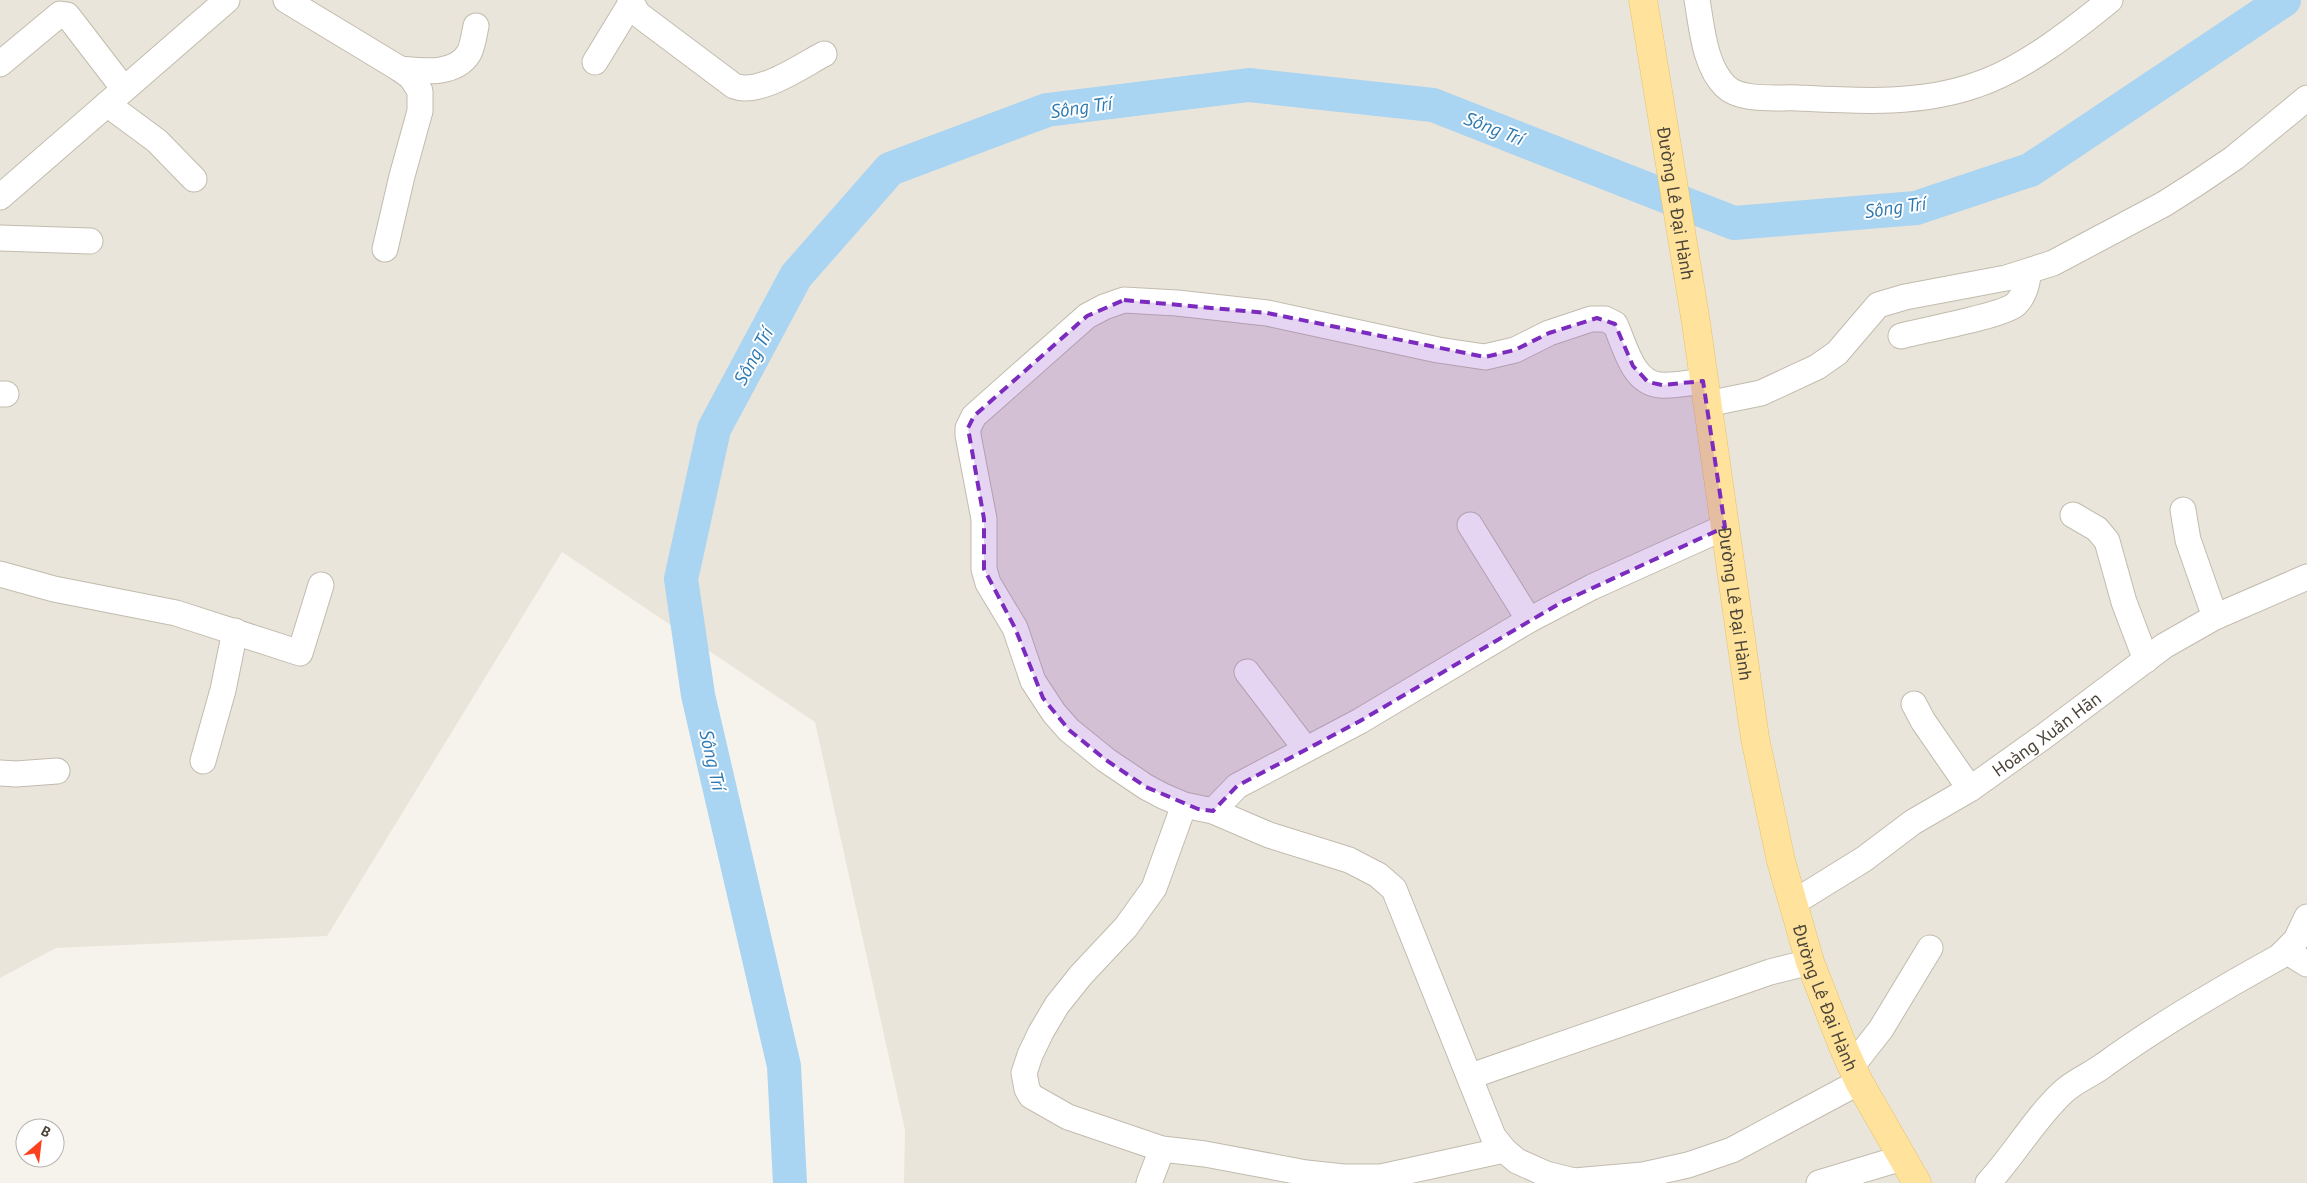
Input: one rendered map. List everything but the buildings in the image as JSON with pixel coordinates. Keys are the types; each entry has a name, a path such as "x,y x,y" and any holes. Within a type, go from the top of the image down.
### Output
{"main road":[{"name":"Đường Lê Đại Hành","path":"1644,0 1696,322 1755,738 1779,852 1810,962 1856,1074 1917,1183"}],"street":[{"path":"4,187 116,96 227,0"},
{"path":"286,0 400,68 412,77 420,91 420,111 385,249"},
{"path":"1697,0 1708,54 1718,77 1726,87 1748,96 1855,101 1893,100 1935,95 1975,86 1992,79 2042,51 2110,0"},
{"path":"595,62 630,2 638,14 734,86 743,90 760,86 824,54"},
{"path":"0,64 60,14 67,15 116,96 156,141 194,178"},
{"path":"400,68 428,72 455,65 469,52 476,26"},
{"path":"1930,948 1856,1074 1732,1150 1688,1166 1643,1175 1574,1181 1534,1170 1517,1161 1504,1150 1493,1136 1471,1076 1394,889 1378,875 1349,860 1269,835 1213,811 1184,805 1146,787 1106,760 1069,730 1054,712 1033,681 1016,628 993,592 984,569 984,519 971,455 968,428 974,416 1087,316 1104,307 1124,300 1177,303 1267,313 1438,350 1485,357 1515,350 1549,333 1597,318 1615,324 1633,366 1648,382 1705,392 1761,393 1817,367 1837,353 1878,305 1905,297 1982,284 2028,272 2053,263 2164,204 2234,158 2307,98"},
{"path":"0,238 90,241"},
{"path":"1901,336 1998,313 2014,305 2028,284 2028,272"},
{"path":"2183,510 2188,540 2214,617"},
{"path":"2072,515 2097,530 2107,541 2124,602 2146,660"},
{"path":"1470,525 1529,620"},
{"path":"1213,811 1237,786 1360,720 1529,620 1592,587 1725,527"},
{"path":"0,574 54,589 176,613 235,630 300,653 321,585"},
{"name":"Hoàng Xuân Hãn","path":"1794,903 1864,859 1913,822 1970,788 2043,737 2170,642 2214,617 2307,577"},
{"path":"203,761 223,690 235,630"},
{"path":"1247,672 1305,748"},
{"path":"1914,704 1923,721 1970,788"},
{"path":"0,773 16,774 57,771"},
{"path":"1184,805 1154,888 1126,927 1081,975 1057,1005 1037,1040 1024,1073 1026,1089 1031,1096 1068,1117 1142,1144 1306,1173 1344,1177 1381,1177 1504,1150"},
{"path":"1988,1183 2003,1167 2045,1110 2077,1080 2102,1067 2137,1040 2279,958 2296,940 2307,917"},
{"path":"2286,951 2307,964"},
{"path":"1471,1076 1770,972 1810,962"},
{"path":"1149,1183 1162,1149"},
{"path":"1819,1183 1902,1158"}],"highlighted area":[{"path":"1124,300 1267,313 1485,357 1515,350 1549,333 1597,318 1615,324 1633,366 1648,382 1662,385 1703,381 1725,527 1562,602 1360,721 1237,786 1213,811 1198,809 1146,787 1106,760 1069,730 1043,698 1015,628 984,569 984,519 968,428 974,416 1087,316"}],"shaded area":[{"path":"0,0 2307,0 2307,1183 904,1183 905,1130 815,722 562,552 327,936 56,948 0,978"}],"waterway":[{"name":"Sông Trí","path":"790,1183 784,1066 698,695 681,579 714,429 796,276 890,169 1047,110 1249,85 1433,105 1734,223 1916,208 2030,170 2284,0"}]}
